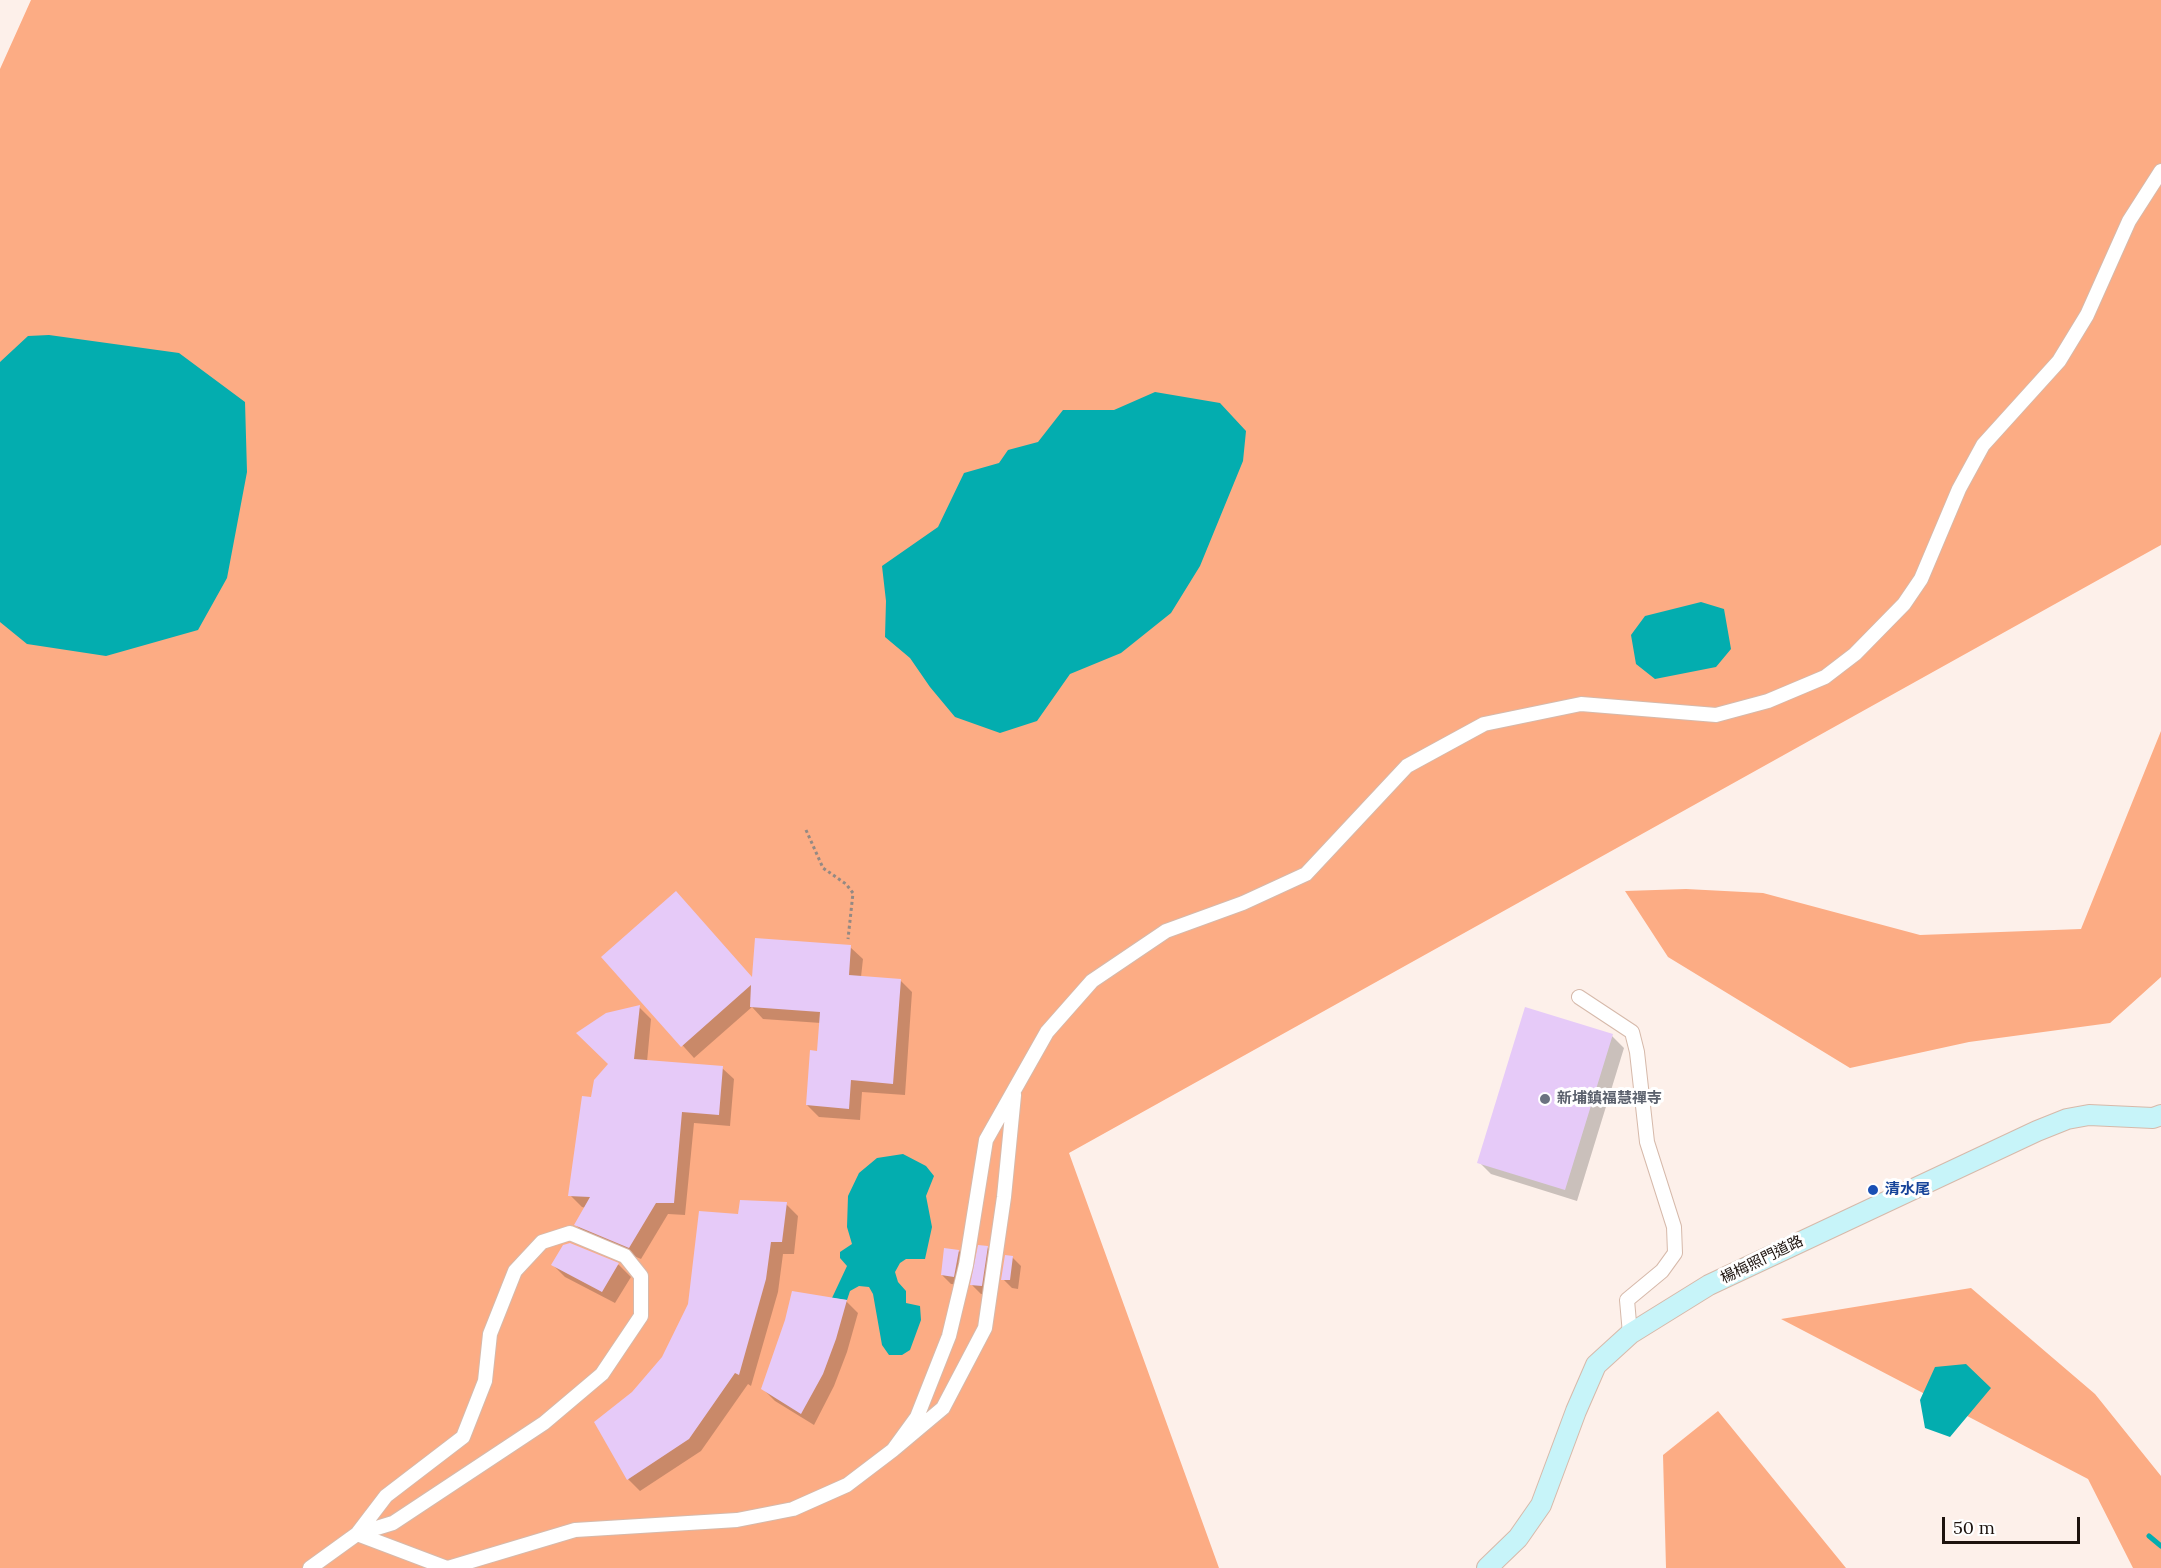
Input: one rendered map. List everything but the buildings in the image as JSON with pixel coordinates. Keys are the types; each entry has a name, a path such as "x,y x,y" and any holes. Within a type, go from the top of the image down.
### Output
{"street":[{"path":"893,1450 917,1417 950,1336 966,1265 986,1140 1047,1032 1092,981 1166,931 1243,903 1306,874 1407,766 1484,724 1581,704 1716,715 1768,701 1825,677 1855,654 1904,604 1921,579 1959,489 1983,446 2059,361 2087,315 2129,221 2161,171"},
{"path":"1579,997 1632,1032 1637,1052 1647,1142 1674,1227 1675,1253 1662,1272 1627,1300 1630,1334"},
{"path":"357,1534 448,1568 575,1530 737,1520 793,1509 847,1485 943,1408 985,1328 1004,1197 1015,1087"},
{"name":"楊梅照門道路","path":"1487,1568 1518,1538 1541,1505 1596,1365 1630,1334 1709,1285 2037,1131 2067,1119 2089,1115 2153,1118 2161,1115"},
{"path":"310,1568 357,1534 386,1496 463,1437 485,1381 490,1334 515,1271 542,1242 570,1233 625,1256 641,1276 641,1316 602,1374 544,1423 393,1523 357,1534"}],"path":[{"path":"806,830 823,868 846,884 853,893 848,939"}],"shaded area":[{"path":"31,0 2161,0 2161,545 1069,1153 1219,1568 0,1568 0,69"},
{"path":"2161,731 2161,977 2110,1023 1969,1042 1850,1068 1668,957 1625,891 1686,889 1763,893 1920,935 2081,929"},
{"path":"1971,1288 2095,1394 2161,1476 2161,1568 2133,1568 2088,1479 1781,1319"},
{"path":"1718,1411 1846,1568 1666,1568 1663,1455"}],"water":[{"path":"49,335 179,353 245,402 247,472 227,578 198,630 106,656 27,644 0,622 0,362 28,336"},
{"path":"1155,392 1220,403 1246,431 1243,461 1200,566 1171,613 1121,653 1070,674 1037,721 1000,733 955,717 910,658 885,637 886,601 882,566 938,527 964,473 999,463 1008,450 1038,442 1063,410 1114,410"},
{"path":"1701,602 1724,609 1731,649 1716,667 1655,679 1636,664 1631,635 1645,616"},
{"path":"903,1154 926,1166 934,1176 926,1196 932,1227 925,1259 906,1259 900,1263 895,1272 898,1282 906,1291 906,1303 920,1306 921,1320 910,1350 902,1355 889,1355 882,1345 873,1294 869,1287 859,1286 850,1291 847,1300 832,1298 847,1266 840,1258 840,1252 852,1244 847,1227 848,1196 859,1173 877,1158"},
{"path":"1966,1364 1991,1388 1950,1437 1925,1428 1920,1400 1935,1367"}],"waterway":[{"path":"2149,1536 2161,1546"}],"place":[{"name":"新埔鎮福慧禪寺","path":"1545,1099"},
{"name":"清水尾","path":"1873,1190"}]}
